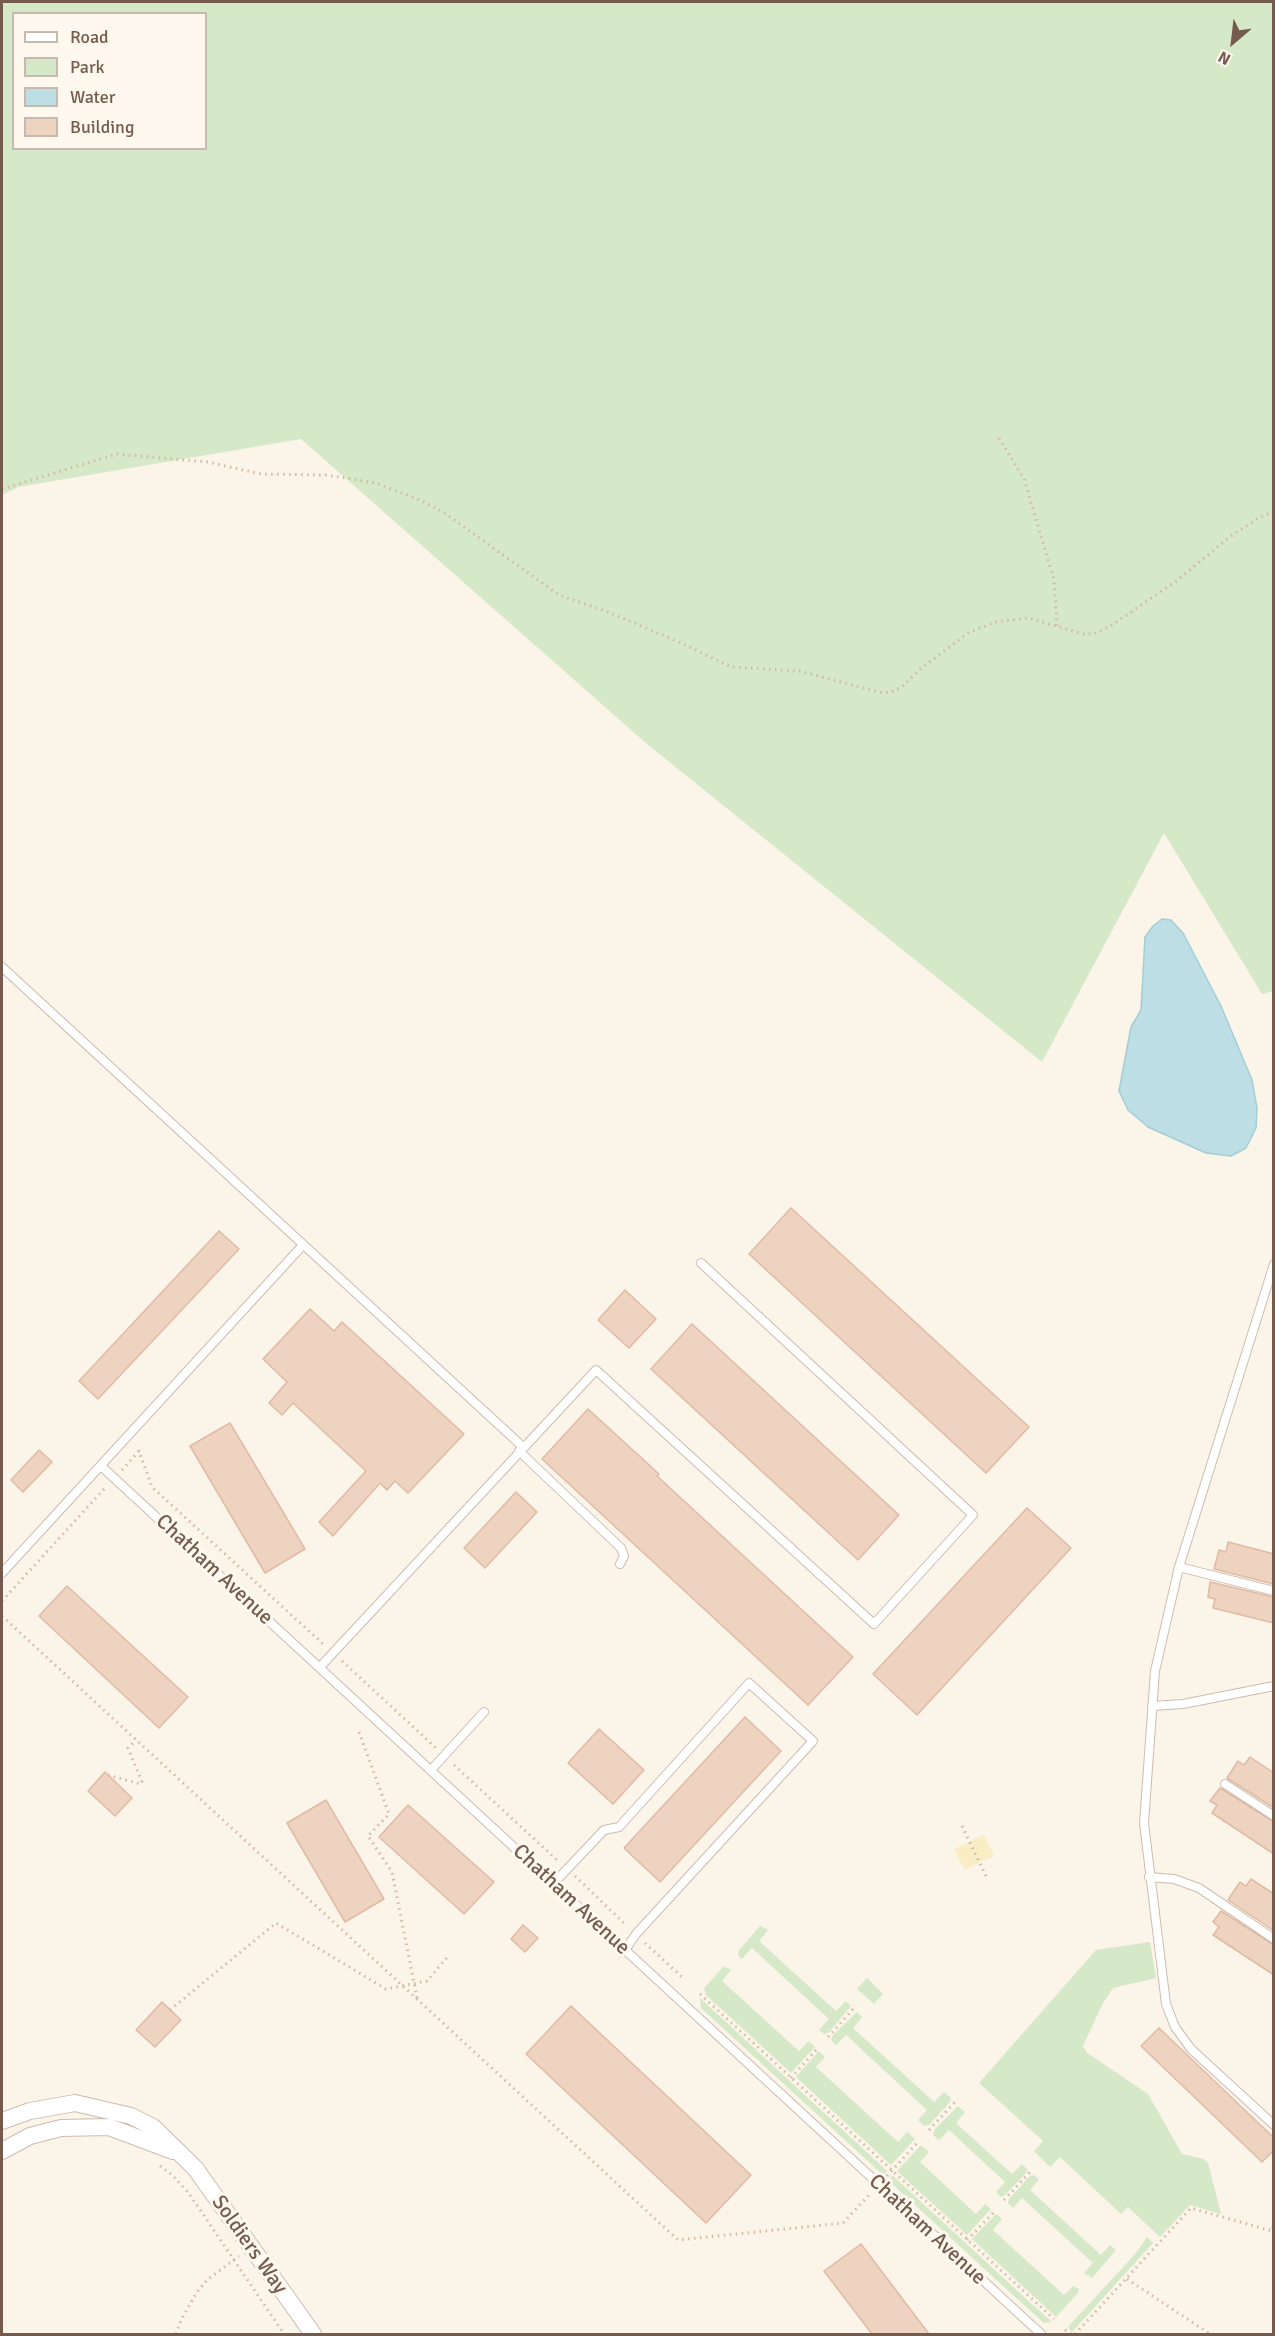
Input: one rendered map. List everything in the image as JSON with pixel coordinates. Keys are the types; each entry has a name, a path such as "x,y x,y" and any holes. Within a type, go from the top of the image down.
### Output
{"street":[{"name":"Soldiers Way","path":"2,2121 30,2111 75,2103 131,2116 153,2127 195,2168 313,2334"},
{"name":"Soldiers Way","path":"2,2151 30,2136 61,2128 109,2127 164,2145 184,2157"}],"lane":[{"path":"2,967 521,1449 621,1548 624,1556 620,1564"},
{"path":"2,1573 303,1245"},
{"path":"320,1667 596,1370 874,1624 973,1515 701,1263"},
{"path":"1274,1264 1179,1567 1155,1671 1144,1823 1166,2004 1175,2027 1191,2049 1274,2125"},
{"name":"Chatham Avenue","path":"101,1466 1041,2334"},
{"path":"1179,1567 1274,1591"},
{"path":"554,1883 604,1830 619,1827 749,1683 813,1742 636,1934 625,1950"},
{"path":"1152,1706 1183,1704 1274,1686"},
{"path":"431,1770 484,1712"},
{"path":"1225,1784 1274,1816"},
{"path":"1149,1877 1174,1880 1199,1888 1274,1939"}],"path":[{"path":"999,438 1024,479 1054,580 1057,626"},
{"path":"2,489 117,454 208,462 261,474 327,476 376,483 420,500 443,513 559,595 608,612 731,667 799,671 874,692 897,690 968,633 995,622 1029,618 1071,631 1093,634 1109,627 1175,582 1231,536 1274,511"},
{"path":"2,1616 678,2240 843,2223 918,2142"},
{"path":"359,1732 389,1814 368,1836 392,1872 418,2000"},
{"path":"108,1775 140,1784 142,1782 128,1748 136,1740"},
{"path":"962,1826 987,1878"},
{"path":"170,2010 276,1923 386,1989 427,1981 448,1955"},
{"path":"700,1994 1054,2319"},
{"path":"828,2037 854,2009"},
{"path":"791,2078 817,2049"},
{"path":"929,2130 955,2102"},
{"path":"154,2162 171,2174 188,2192 284,2334"},
{"path":"1004,2200 1030,2172"},
{"path":"1075,2334 1191,2208 1272,2231 1274,2223"},
{"path":"967,2240 994,2212"},
{"path":"176,2334 184,2313 196,2292 207,2280 250,2248"},
{"path":"1127,2279 1209,2334"},
{"path":"1065,2330 1071,2334"}],"green space":[{"path":"2,2 1273,2 1273,991 1262,994 1164,833 1042,1062 647,744 301,439 18,487 2,495"},
{"path":"760,1926 768,1930 759,1941 836,2011 846,2001 851,2006 829,2032 824,2034 819,2030 829,2019 752,1948 742,1959 738,1955 739,1950"},
{"path":"1150,1942 1156,1978 1113,1988 1103,2003 1083,2046 1087,2053 1148,2094 1182,2154 1204,2159 1208,2163 1221,2214 1190,2205 1160,2237 1128,2207 1121,2214 1060,2157 1050,2167 1034,2151 1043,2141 979,2083 1096,1950"},
{"path":"724,1966 731,1970 722,1981 799,2051 809,2041 815,2047 791,2073 706,1995 704,1988"},
{"path":"867,1978 883,1994 874,2004 857,1989"},
{"path":"700,1998 887,2171 885,2174 882,2174 701,2008"},
{"path":"857,2012 862,2017 853,2028 934,2102 944,2092 951,2098 929,2125 924,2126 918,2120 927,2110 846,2035 836,2045 831,2040 833,2035"},
{"path":"819,2051 825,2057 816,2067 898,2142 907,2132 915,2139 891,2165 796,2077"},
{"path":"958,2106 965,2112 956,2123 1012,2174 1022,2164 1027,2169 1026,2173 1001,2197 996,2192 1005,2182 949,2130 939,2140 933,2135 935,2129"},
{"path":"921,2145 929,2152 920,2162 976,2214 985,2204 991,2209 967,2235 897,2171"},
{"path":"892,2175 1052,2322 1044,2323 991,2275 889,2181"},
{"path":"1034,2175 1039,2179 1030,2190 1101,2255 1110,2245 1116,2250 1092,2278 1084,2273 1093,2263 1022,2198 1013,2208 1008,2203 1030,2176"},
{"path":"996,2214 1002,2219 993,2230 1064,2295 1073,2286 1079,2289 1056,2317 972,2239"},
{"path":"1147,2237 1153,2243 1072,2332 1068,2327 1136,2253"}],"sand":[{"path":"984,1835 994,1856 964,1870 954,1849"}],"water":[{"path":"1162,919 1171,920 1183,933 1221,1006 1252,1080 1257,1108 1256,1128 1246,1148 1231,1156 1206,1153 1148,1127 1128,1110 1119,1091 1131,1027 1141,1010 1145,937"}],"building":[{"path":"791,1208 1029,1427 986,1473 749,1254"},
{"path":"219,1231 239,1249 98,1399 79,1381"},
{"path":"625,1290 656,1319 629,1348 598,1320"},
{"path":"310,1309 334,1331 342,1322 464,1434 408,1493 395,1481 387,1490 380,1483 333,1536 319,1522 366,1471 293,1403 282,1415 269,1403 287,1382 263,1359"},
{"path":"692,1324 899,1515 858,1560 651,1369"},
{"path":"588,1409 853,1657 808,1705 542,1459"},
{"path":"230,1423 305,1549 265,1573 190,1446"},
{"path":"39,1450 52,1462 23,1492 11,1480"},
{"path":"516,1492 537,1512 485,1568 464,1548"},
{"path":"1027,1508 1071,1548 917,1715 873,1674"},
{"path":"1228,1542 1274,1554 1274,1584 1214,1569 1219,1550 1226,1552"},
{"path":"1210,1582 1274,1597 1274,1623 1213,1608 1215,1599 1208,1597"},
{"path":"67,1586 188,1697 159,1728 39,1616"},
{"path":"745,1717 781,1751 660,1882 624,1848"},
{"path":"599,1729 644,1770 613,1804 568,1763"},
{"path":"1250,1757 1274,1773 1274,1808 1227,1778 1238,1761 1244,1765"},
{"path":"105,1772 132,1798 115,1816 88,1791"},
{"path":"1220,1788 1274,1822 1274,1854 1212,1813 1217,1805 1210,1801"},
{"path":"326,1800 384,1899 345,1922 287,1823"},
{"path":"408,1805 494,1882 464,1914 379,1837"},
{"path":"1251,1879 1274,1894 1274,1931 1228,1900 1240,1882 1246,1886"},
{"path":"1221,1911 1274,1945 1274,1975 1213,1935 1219,1927 1213,1922"},
{"path":"523,1925 538,1938 525,1952 511,1939"},
{"path":"162,2002 181,2020 155,2047 136,2030"},
{"path":"571,2006 751,2175 706,2223 526,2054"},
{"path":"1159,2028 1274,2138 1274,2150 1262,2162 1141,2046"},
{"path":"861,2244 929,2334 872,2334 824,2271"}]}
